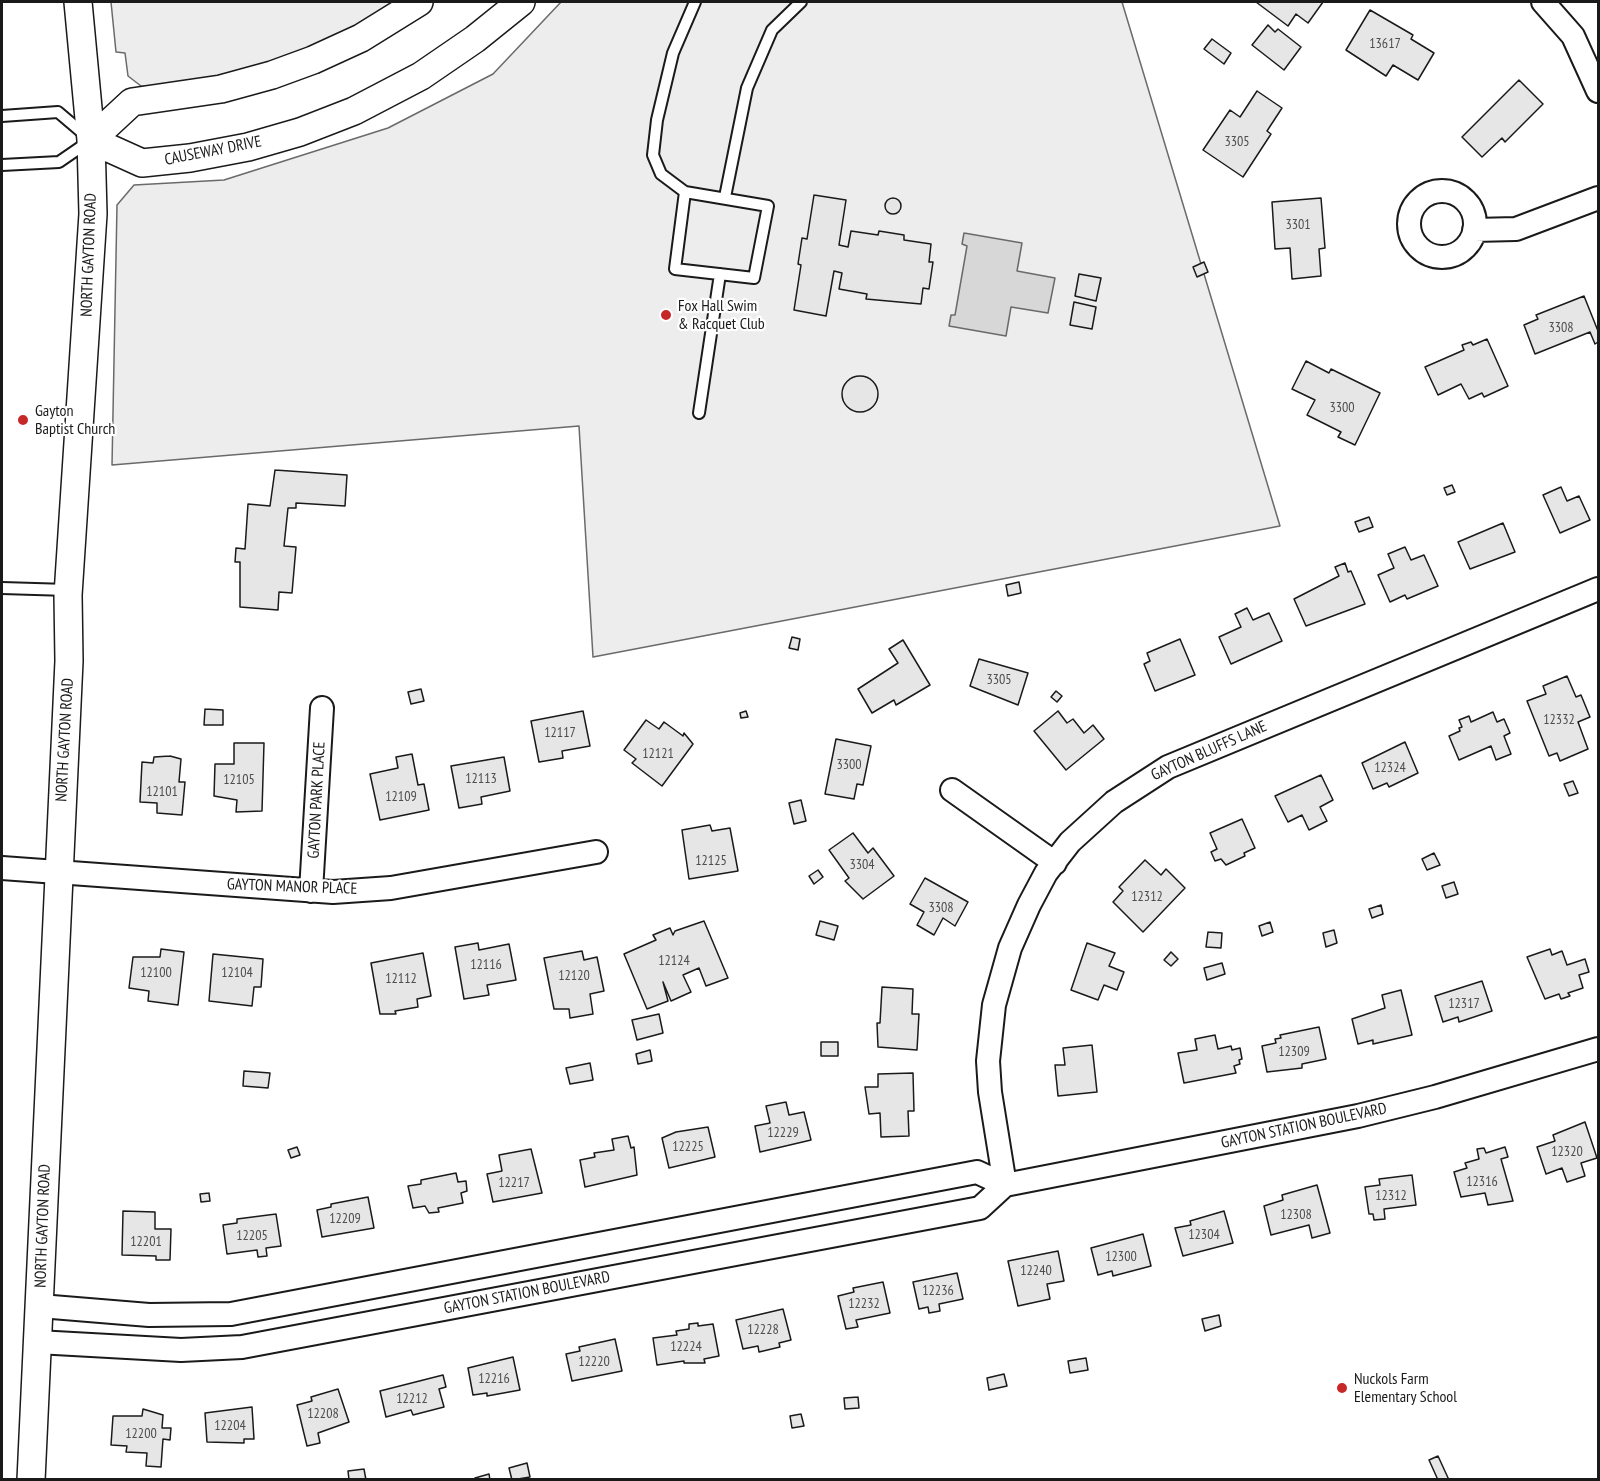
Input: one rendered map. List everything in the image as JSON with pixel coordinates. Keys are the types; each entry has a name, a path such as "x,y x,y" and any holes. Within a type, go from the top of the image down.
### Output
{"street":[{"name":"NORTH GAYTON ROAD","path":"31,1479 69,660 68,590 93,214 91,140 78,2"},
{"path":"91,140 132,102 220,89 282,71 361,38 419,2"},
{"name":"CAUSEWAY DRIVE","path":"91,140 142,163 225,152 300,132 354,111 421,76 475,39 520,2"},
{"path":"1543,2 1573,36 1599,91"},
{"path":"1474,230 1516,229 1599,198"},
{"name":"GAYTON BLUFFS LANE","path":"1005,1185 990,1092 988,1061 994,1005 1010,948 1029,905 1070,842 1114,802 1168,767 1599,588"},
{"name":"GAYTON PARK PLACE","path":"311,891 322,708"},
{"path":"952,790 1055,863"},
{"name":"GAYTON MANOR PLACE","path":"2,868 58,870 311,891 391,888 596,852"},
{"name":"GAYTON STATION BOULEVARD","path":"37,1342 181,1350 242,1347 980,1208 1005,1185 1359,1116 1435,1097 1599,1049"},
{"name":"GAYTON STATION BOULEVARD","path":"40,1306 149,1315 231,1314 977,1172 1005,1185"}],"lane":[{"path":"685,192 675,269 754,278 768,206 726,197 685,192 661,174 653,155 657,120 673,53 695,2"},
{"path":"726,197 747,88 772,30 801,2"},
{"path":"2,116 58,112 91,140 59,162 2,165"},
{"path":"699,413 720,274"},
{"path":"2,588 68,590"}],"shaded area":[{"path":"111,2 404,2 295,58 219,79 163,88 141,86 128,76 125,53 116,52"},
{"name":"Fox Hall Swim & Racquet Club","path":"561,2 1122,2 1280,526 593,657 579,426 112,465 117,205 134,185 224,180 388,128 493,74"},
{"path":"964,233 1022,243 1017,271 1055,278 1048,313 1011,307 1006,336 949,326 951,315 955,315 967,246 962,244"}],"building":[{"path":"1256,2 1323,2 1308,23 1296,14 1288,26"},
{"path":"1370,10 1413,35 1411,39 1434,53 1418,80 1393,65 1386,76 1346,50"},
{"path":"1268,25 1275,32 1278,29 1301,47 1284,70 1252,45"},
{"path":"1212,39 1231,53 1224,64 1204,49"},
{"path":"1519,80 1543,104 1505,142 1502,138 1482,157 1462,137"},
{"path":"1257,91 1282,108 1267,131 1271,134 1243,177 1203,150 1230,110 1240,117"},
{"path":"814,195 846,200 839,245 848,247 851,231 878,235 879,231 904,235 904,240 931,244 929,262 933,262 929,289 923,288 921,304 866,299 867,294 839,289 842,273 834,271 826,316 794,310 801,265 798,264 802,238 807,239"},
{"path":"893,198 899,200 901,206 899,212 893,214 887,212 885,206 887,200"},
{"path":"1321,198 1325,248 1319,249 1321,276 1292,279 1290,248 1275,249 1272,202"},
{"path":"1204,262 1208,272 1197,277 1193,267"},
{"path":"1079,274 1101,278 1096,301 1075,296"},
{"path":"1584,296 1598,331 1598,342 1595,344 1590,332 1535,354 1524,325 1538,319 1536,315"},
{"path":"1074,302 1096,307 1092,329 1070,325"},
{"path":"1487,339 1508,386 1484,397 1482,393 1469,399 1461,384 1438,395 1425,367 1464,350 1462,345 1471,342 1473,345"},
{"path":"1306,361 1329,373 1331,369 1380,393 1355,445 1338,437 1341,432 1307,415 1315,400 1292,389"},
{"path":"860,376 873,381 878,394 873,407 860,412 847,407 842,394 847,381"},
{"path":"275,470 347,475 345,506 296,503 296,508 288,508 284,546 296,547 292,593 279,592 278,610 240,607 240,562 235,562 236,548 245,549 248,504 270,506"},
{"path":"1452,485 1455,492 1447,495 1444,488"},
{"path":"1561,487 1567,501 1579,496 1590,520 1560,533 1543,495"},
{"path":"1369,517 1373,527 1359,532 1355,522"},
{"path":"1503,523 1515,552 1470,569 1458,542"},
{"path":"1405,547 1411,560 1424,555 1438,586 1407,599 1405,595 1390,602 1378,575 1394,568 1388,554"},
{"path":"1345,563 1348,572 1351,571 1365,604 1306,626 1294,599 1339,576 1335,567"},
{"path":"1019,582 1021,593 1008,596 1006,585"},
{"path":"1247,608 1253,620 1269,613 1282,641 1231,664 1219,637 1241,627 1235,614"},
{"path":"792,637 800,639 798,650 789,648"},
{"path":"1180,639 1195,675 1155,691 1144,664 1150,661 1147,653"},
{"path":"903,640 930,685 896,705 894,700 872,713 858,689 898,663 889,649"},
{"path":"979,659 1028,673 1018,705 970,686"},
{"path":"1567,676 1576,697 1581,695 1590,717 1578,722 1588,749 1560,761 1557,753 1549,756 1527,701 1546,694 1543,686"},
{"path":"421,689 424,701 411,704 408,692"},
{"path":"1056,691 1062,696 1057,702 1051,697"},
{"path":"205,709 223,710 223,725 204,725"},
{"path":"583,711 590,746 562,751 563,758 539,762 531,721"},
{"path":"746,711 748,717 741,718 740,713"},
{"path":"1058,711 1067,723 1073,719 1084,733 1093,725 1104,739 1066,770 1034,731"},
{"path":"1493,712 1497,722 1504,719 1510,733 1504,736 1511,754 1496,760 1491,746 1459,760 1449,736 1460,731 1459,728 1462,727 1459,720 1469,716 1471,722"},
{"path":"646,720 659,729 664,722 683,736 684,733 693,744 662,786 632,763 636,759 624,750"},
{"path":"836,739 871,746 863,785 857,784 854,799 825,794"},
{"path":"1405,742 1418,773 1389,787 1387,783 1373,789 1362,763"},
{"path":"234,743 264,743 262,811 236,812 237,800 214,796 215,764 234,764"},
{"path":"412,754 418,785 424,784 429,810 380,820 370,774 398,768 396,757"},
{"path":"170,756 181,759 179,782 185,782 182,815 157,813 157,803 140,802 142,762 153,763 154,757"},
{"path":"504,757 510,791 481,797 482,804 459,808 451,766"},
{"path":"1321,775 1333,800 1320,807 1327,821 1309,830 1302,815 1288,822 1275,796"},
{"path":"1573,781 1578,793 1569,796 1564,784"},
{"path":"801,800 806,821 794,824 789,803"},
{"path":"1242,819 1255,848 1244,853 1245,856 1226,865 1221,859 1215,861 1211,852 1217,849 1210,833"},
{"path":"710,825 712,831 730,828 738,871 689,879 682,830"},
{"path":"853,833 868,853 873,848 894,876 863,899 845,881 849,878 829,850"},
{"path":"1434,853 1440,865 1427,870 1422,859"},
{"path":"1145,860 1161,875 1166,869 1185,888 1143,932 1113,902 1123,891 1119,887"},
{"path":"818,870 823,877 814,884 809,876"},
{"path":"925,878 968,902 955,926 943,918 934,935 917,925 924,912 910,904"},
{"path":"1454,882 1458,894 1446,898 1442,886"},
{"path":"1381,905 1383,914 1372,918 1369,909"},
{"path":"704,921 728,978 706,986 699,968 683,975 691,992 671,1001 663,982 668,1001 647,1009 624,954 656,940 653,935 670,928 673,935 675,931"},
{"path":"820,921 838,926 834,940 816,935"},
{"path":"1270,922 1273,932 1262,936 1259,926"},
{"path":"1334,930 1337,943 1326,947 1323,933"},
{"path":"1208,932 1222,933 1221,948 1206,947"},
{"path":"478,943 479,950 509,944 516,980 487,985 489,995 464,999 455,947"},
{"path":"1087,943 1115,953 1109,966 1124,972 1117,990 1104,985 1098,1000 1071,990"},
{"path":"161,949 184,952 178,1005 148,1001 149,991 129,988 133,957 160,957"},
{"path":"1550,949 1552,955 1562,951 1567,965 1585,959 1589,972 1579,975 1583,988 1568,993 1570,996 1561,999 1559,994 1545,999 1527,957"},
{"path":"582,951 584,960 597,957 604,991 590,994 593,1014 570,1018 569,1009 554,1009 544,958"},
{"path":"1171,952 1178,959 1171,966 1164,960"},
{"path":"423,953 431,996 417,999 418,1007 395,1011 396,1014 380,1014 371,963"},
{"path":"213,954 263,959 261,987 254,987 252,1006 209,1001"},
{"path":"1222,963 1225,974 1207,980 1204,968"},
{"path":"1482,981 1492,1011 1459,1022 1458,1017 1443,1022 1435,996"},
{"path":"882,987 913,989 912,1014 919,1014 917,1050 878,1047 877,1023 880,1023"},
{"path":"1401,990 1412,1035 1373,1044 1373,1040 1358,1044 1352,1019 1385,1008 1382,995"},
{"path":"659,1014 663,1033 637,1040 632,1020"},
{"path":"1319,1027 1326,1059 1302,1064 1302,1068 1267,1072 1262,1046 1276,1043 1275,1039 1281,1038 1280,1035"},
{"path":"1215,1035 1218,1049 1231,1046 1232,1050 1240,1048 1242,1059 1239,1060 1240,1064 1234,1066 1236,1073 1184,1083 1178,1053 1197,1050 1195,1039"},
{"path":"821,1042 838,1042 838,1056 821,1056"},
{"path":"1092,1045 1097,1092 1058,1096 1055,1065 1065,1065 1063,1048"},
{"path":"650,1050 652,1061 638,1064 636,1054"},
{"path":"590,1063 593,1080 570,1084 566,1068"},
{"path":"244,1071 270,1073 268,1088 243,1086"},
{"path":"913,1073 914,1111 908,1111 909,1136 881,1137 880,1113 869,1114 865,1087 878,1087 878,1074"},
{"path":"786,1102 789,1115 804,1112 811,1140 760,1152 755,1126 770,1123 766,1106"},
{"path":"1585,1122 1597,1158 1581,1163 1585,1176 1567,1182 1562,1168 1546,1174 1537,1147 1555,1141 1553,1135"},
{"path":"708,1127 715,1157 669,1168 662,1138 676,1132"},
{"path":"628,1136 631,1148 634,1147 637,1175 585,1187 580,1160 595,1157 594,1153 614,1150 612,1139"},
{"path":"297,1147 300,1155 291,1158 288,1150"},
{"path":"1505,1147 1508,1157 1501,1159 1513,1201 1488,1205 1485,1193 1461,1197 1454,1172 1467,1168 1465,1163 1479,1159 1477,1149 1484,1148 1486,1153"},
{"path":"531,1149 542,1193 493,1202 487,1174 502,1171 499,1155"},
{"path":"456,1173 458,1182 466,1181 467,1191 461,1193 463,1203 438,1208 439,1212 429,1213 425,1206 413,1208 408,1186 421,1184 421,1180"},
{"path":"1412,1175 1416,1205 1384,1209 1385,1219 1374,1220 1373,1214 1369,1214 1365,1187 1380,1185 1379,1179"},
{"path":"1317,1185 1330,1233 1312,1238 1309,1225 1271,1235 1264,1206 1283,1200 1282,1195"},
{"path":"209,1193 210,1201 201,1202 200,1194"},
{"path":"368,1197 374,1228 322,1237 317,1210 331,1207 331,1204"},
{"path":"123,1211 155,1212 155,1229 171,1229 170,1260 156,1260 156,1256 122,1255"},
{"path":"1224,1211 1233,1243 1183,1256 1175,1228 1191,1225 1190,1221"},
{"path":"276,1214 281,1246 266,1248 267,1256 258,1257 257,1250 227,1254 223,1225 237,1223 237,1219"},
{"path":"1143,1234 1151,1266 1113,1276 1112,1271 1098,1275 1091,1248"},
{"path":"1058,1251 1064,1281 1047,1284 1050,1299 1018,1306 1008,1261"},
{"path":"957,1273 963,1299 939,1304 940,1311 929,1313 928,1307 919,1309 913,1282"},
{"path":"883,1282 890,1313 856,1320 858,1327 846,1329 838,1296 854,1292 853,1288"},
{"path":"783,1309 791,1340 779,1343 780,1347 759,1352 758,1346 743,1349 736,1320"},
{"path":"1219,1315 1221,1326 1205,1331 1202,1319"},
{"path":"698,1323 698,1326 713,1324 719,1356 704,1359 705,1363 684,1363 684,1361 657,1365 653,1338 677,1335 676,1331 689,1329 689,1324"},
{"path":"615,1339 622,1371 572,1381 566,1354 580,1351 579,1347"},
{"path":"513,1357 520,1390 487,1396 487,1393 473,1395 468,1368"},
{"path":"1086,1358 1088,1370 1070,1373 1068,1361"},
{"path":"1004,1374 1007,1386 989,1390 987,1378"},
{"path":"443,1375 446,1387 439,1389 444,1407 413,1415 411,1410 386,1417 380,1391"},
{"path":"338,1389 349,1422 318,1433 320,1443 307,1446 297,1405 312,1401 311,1397"},
{"path":"858,1397 859,1408 845,1409 844,1398"},
{"path":"252,1407 254,1439 244,1439 244,1443 207,1442 205,1413"},
{"path":"143,1409 163,1415 162,1428 171,1428 170,1440 163,1439 161,1467 146,1466 147,1453 126,1452 127,1446 111,1445 113,1416 142,1416"},
{"path":"801,1414 804,1426 792,1428 790,1416"},
{"path":"1438,1456 1449,1480 1438,1480 1429,1460"},
{"path":"527,1463 530,1477 512,1480 509,1468"},
{"path":"364,1469 366,1480 349,1480 348,1471"},
{"path":"489,1474 490,1480 476,1480 475,1478"}],"place":[{"name":"Fox Hall Swim & Racquet Club","path":"666,315"},
{"name":"Gayton Baptist Church","path":"23,420"},
{"name":"Nuckols Farm Elementary School","path":"1342,1388"}]}
